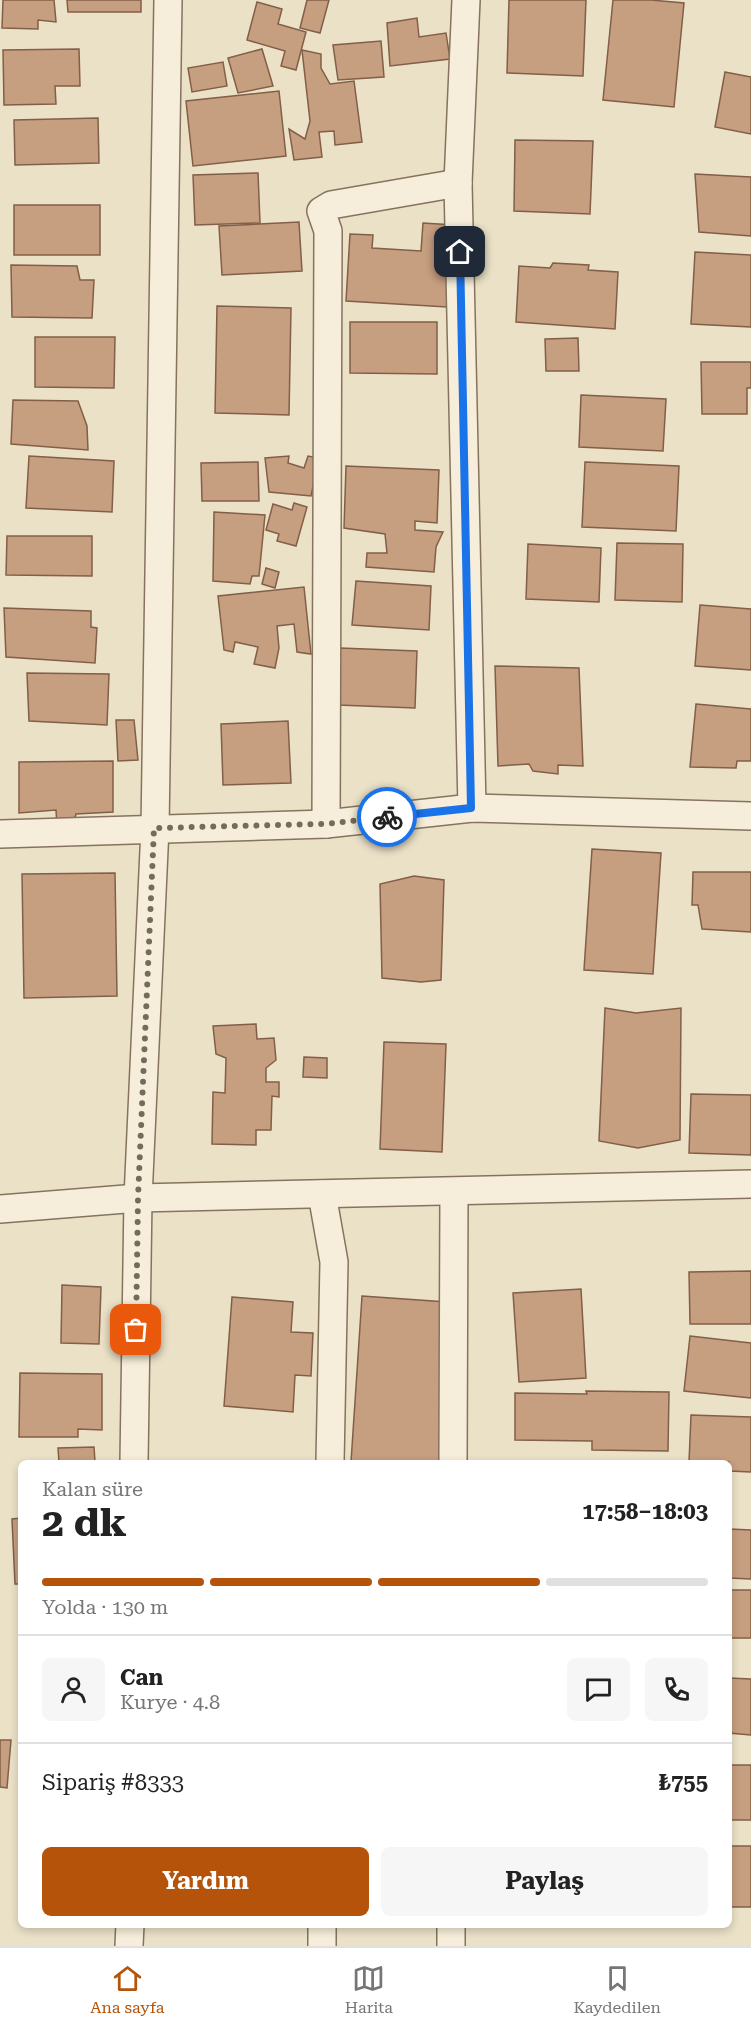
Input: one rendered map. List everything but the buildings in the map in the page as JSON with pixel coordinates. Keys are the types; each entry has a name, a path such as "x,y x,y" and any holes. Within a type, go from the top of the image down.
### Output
{"street":[{"path":"134,1460 138,1198 154,828 168,0"},
{"path":"466,0 458,183 471,808"},
{"path":"326,824 328,231 321,211 331,205 458,183"},
{"path":"0,834 326,824 471,808 751,816"},
{"path":"0,1209 138,1198 751,1184"},
{"path":"453,1460 454,1192"},
{"path":"322,1194 334,1262 330,1460"},
{"path":"129,1928 129,1946"},
{"path":"322,1928 322,1946"},
{"path":"451,1928 451,1946"}],"way so far":[{"path":"136,1330 138,1198 154,828 326,824 387,817"}],"route":[{"path":"387,817 471,808 460,252"}]}
